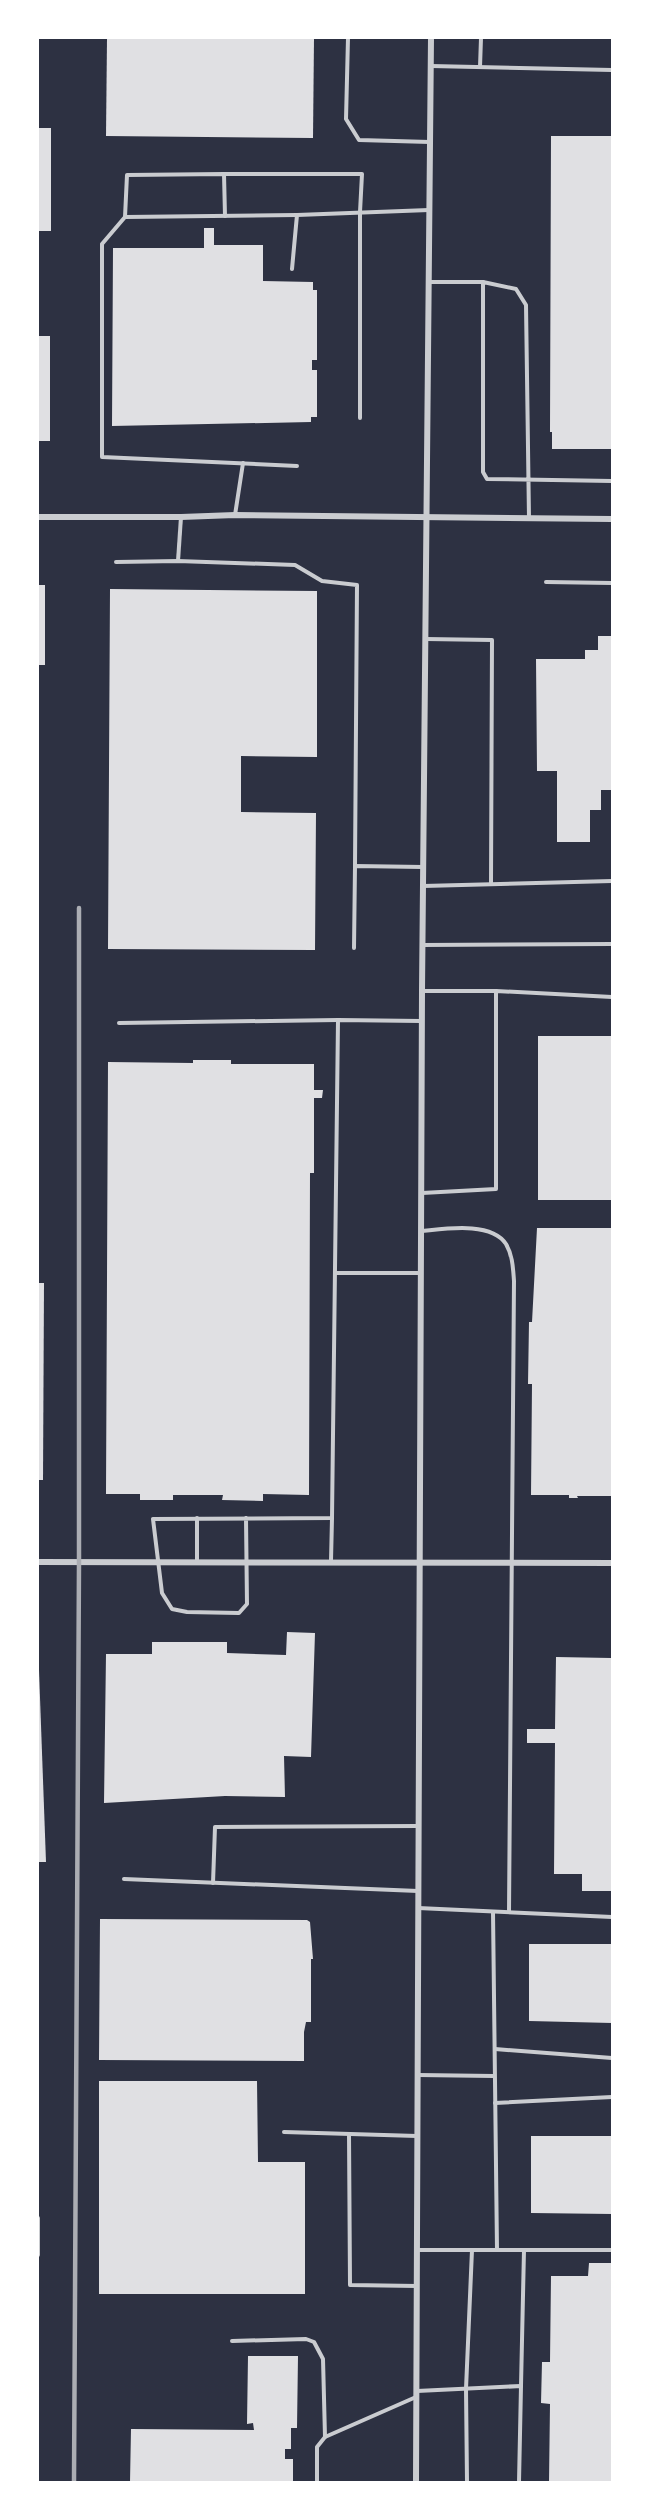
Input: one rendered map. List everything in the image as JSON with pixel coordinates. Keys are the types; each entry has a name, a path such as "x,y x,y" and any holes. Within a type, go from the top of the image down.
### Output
{"street":[{"path":"416,2482 420,1273 430,38"},
{"path":"38,516 181,518 235,515 612,519"},
{"path":"38,1562 612,1563"}],"lane":[{"path":"348,38 346,119 359,140 430,142"},
{"path":"480,67 481,38"},
{"path":"430,66 612,69"},
{"path":"224,174 225,216"},
{"path":"297,466 102,457 102,244 125,217 127,175 363,174 360,212 360,418"},
{"path":"125,217 297,215 429,210"},
{"path":"292,269 297,215"},
{"path":"429,282 483,282 516,289 526,305 529,519"},
{"path":"483,282 483,472 487,479 612,481"},
{"path":"235,515 243,464"},
{"path":"178,561 181,518"},
{"path":"116,562 178,561 295,565 322,581 357,585 354,948"},
{"path":"546,582 612,583"},
{"path":"426,639 492,640 491,884"},
{"path":"355,866 423,867"},
{"path":"423,886 612,880"},
{"path":"422,945 612,944"},
{"path":"422,991 496,991 612,997"},
{"path":"421,1193 496,1188 496,991"},
{"path":"331,1562 338,1020"},
{"path":"119,1023 422,1021"},
{"path":"421,1231 462,1228 488,1231 505,1242 512,1259 509,1912"},
{"path":"335,1273 420,1273"},
{"path":"246,1518 247,1604 239,1613 187,1612 172,1609 162,1593 153,1519 197,1518 246,1518 332,1518"},
{"path":"197,1518 197,1562"},
{"path":"213,1883 215,1827 418,1826"},
{"path":"124,1879 418,1891"},
{"path":"418,1908 612,1917"},
{"path":"493,1912 497,2250"},
{"path":"495,2049 612,2058"},
{"path":"417,2075 495,2076"},
{"path":"495,2103 612,2097"},
{"path":"284,2132 417,2136"},
{"path":"349,2134 350,2285 417,2286"},
{"path":"38,2218 38,2255"},
{"path":"417,2250 612,2250"},
{"path":"467,2482 466,2389 472,2250"},
{"path":"519,2482 524,2250"},
{"path":"232,2341 306,2339 314,2343 323,2359 325,2437"},
{"path":"317,2482 317,2447 325,2437 416,2394 521,2386"}],"building":[{"path":"107,38 314,38 313,138 106,136"},
{"path":"38,128 51,128 51,231 38,231"},
{"path":"551,136 612,136 612,449 552,449 552,432 550,432"},
{"path":"204,228 214,228 214,245 263,245 263,281 313,282 313,290 317,290 317,360 312,360 312,370 317,370 317,417 311,417 311,422 112,426 113,248 204,248"},
{"path":"38,336 50,336 50,441 38,441"},
{"path":"38,585 45,585 45,665 38,665"},
{"path":"110,589 317,591 317,757 241,756 241,812 316,813 315,950 108,949"},
{"path":"598,636 612,636 612,790 601,790 601,810 590,810 590,842 557,842 557,771 537,771 536,659 585,659 585,650 598,650"},
{"path":"538,1036 612,1036 612,1200 538,1200"},
{"path":"193,1060 231,1060 231,1064 314,1064 314,1090 323,1090 322,1098 314,1098 314,1173 310,1173 309,1495 263,1494 263,1501 222,1500 223,1495 173,1495 173,1500 140,1500 140,1494 106,1494 108,1062 193,1063"},
{"path":"537,1228 612,1228 612,1496 569,1498 569,1495 531,1495 532,1384 528,1384 529,1322 532,1322"},
{"path":"38,1283 44,1283 43,1480 38,1480"},
{"path":"287,1632 315,1633 311,1757 284,1756 285,1797 225,1796 104,1803 106,1654 152,1654 152,1642 227,1642 227,1653 286,1655"},
{"path":"556,1657 611,1658 612,1891 582,1891 582,1874 554,1874 555,1743 527,1743 527,1729 555,1729"},
{"path":"39,1670 46,1862 38,1862"},
{"path":"100,1919 307,1920 310,1922 313,1959 311,1959 311,2022 306,2022 304,2032 304,2061 99,2060"},
{"path":"529,1944 612,1944 612,2023 529,2021"},
{"path":"99,2081 257,2081 258,2162 305,2162 305,2294 99,2294"},
{"path":"531,2136 612,2136 612,2214 531,2213"},
{"path":"589,2263 612,2263 612,2482 549,2482 550,2404 541,2403 542,2362 550,2362 551,2276 588,2276"},
{"path":"248,2356 298,2356 297,2428 291,2428 291,2449 285,2449 285,2459 293,2459 293,2482 130,2482 131,2429 254,2430 253,2423 247,2424"}],"railway":[{"path":"74,2482 79,1562 79,908"}]}
